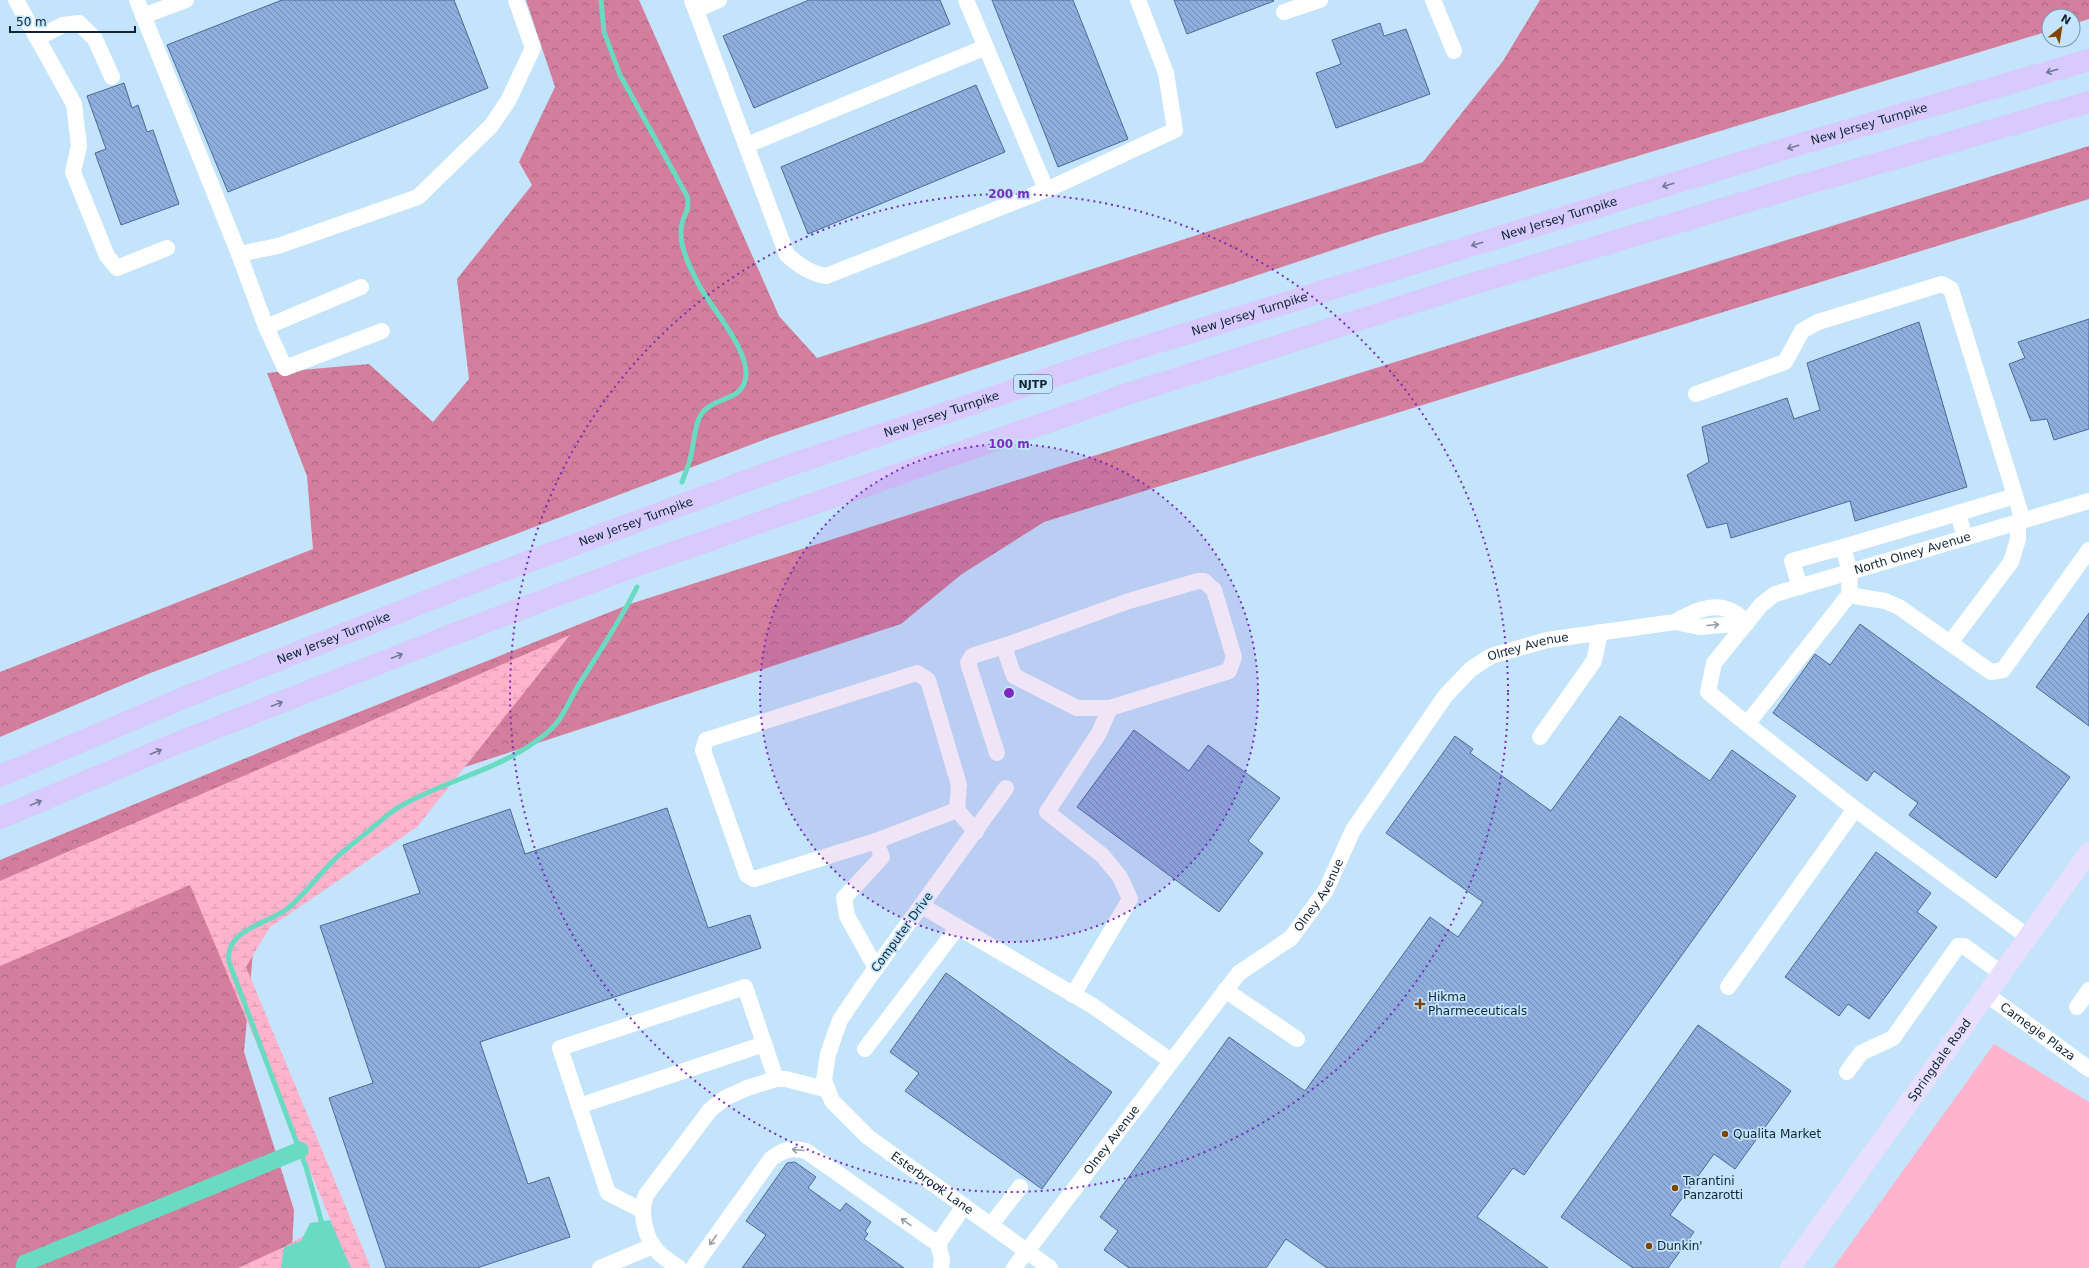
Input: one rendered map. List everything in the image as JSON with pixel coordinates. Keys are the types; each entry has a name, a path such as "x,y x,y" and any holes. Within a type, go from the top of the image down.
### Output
{"highway":[{"name":"New Jersey Turnpike","path":"0,776 188,696 495,574 787,466 1133,350 1796,146 2089,60"},
{"path":"0,818 170,746 468,628 635,566 1131,393 1466,286 1796,187 2089,102"}],"main road":[{"name":"Springdale Road","path":"1790,1268 2089,852"}],"street":[{"path":"16,0 74,104 79,146 73,172 107,256 117,268 167,248"},
{"path":"137,0 239,254 266,327 285,368 382,331"},
{"path":"143,16 186,0"},
{"path":"239,254 278,246 418,197 491,126 508,100 533,48 516,0"},
{"path":"719,0 694,5 787,255 801,267 814,273 826,276 1046,189 1175,130 1166,73 1138,0"},
{"path":"966,0 1046,189"},
{"path":"1284,12 1320,0"},
{"path":"1433,0 1454,51"},
{"path":"37,38 63,25 79,23 95,40 112,77"},
{"path":"747,145 986,48"},
{"path":"1696,394 1785,362 1802,332 1818,322 1942,284 1951,289 2016,496 2021,522 2018,539 2011,562 1950,643"},
{"path":"266,327 361,287"},
{"path":"1800,587 1792,561 2016,496"},
{"name":"North Olney Avenue","path":"1747,724 1708,692 1714,663 1768,599 1775,594 2089,501"},
{"path":"1958,513 1965,538"},
{"path":"1843,547 1850,572 1849,595 1747,724 1855,809 2028,937"},
{"path":"1849,595 1885,601 1899,607 1991,672 2003,670 2089,550"},
{"path":"997,753 968,663 972,656 1129,601 1171,588 1204,581 1214,590 1234,658 1229,671 1110,708 1077,708 1014,676 1006,654 1007,644"},
{"name":"Olney Avenue","path":"1014,1268 1239,973 1291,938 1326,890 1353,830 1446,695 1471,669 1491,656 1541,641 1675,622 1699,627 1747,623"},
{"path":"1540,737 1594,661 1600,632"},
{"path":"958,810 876,841 754,879 747,875 703,750 706,740 917,674 928,680 959,785 958,810 976,832"},
{"path":"1073,995 1130,899 1120,876 1103,856 1047,812 1099,733 1110,708"},
{"name":"Computer Drive","path":"827,1089 824,1080 828,1054 840,1020 876,968 976,832 1006,788"},
{"path":"1728,987 1855,809"},
{"path":"876,841 882,857 844,898 847,916 876,968"},
{"path":"922,906 1093,1006 1171,1062"},
{"path":"865,1049 958,927"},
{"path":"1847,1072 1861,1053 1893,1038 1958,946 1964,946 2001,973"},
{"path":"641,1210 608,1193 560,1048 745,986 776,1079"},
{"path":"1225,990 1297,1040"},
{"path":"2077,1007 2089,990"},
{"name":"Carnegie Plaza","path":"1986,994 2089,1069"},
{"path":"579,1106 764,1044"},
{"path":"679,1268 660,1254 653,1246 642,1217 641,1210 646,1195 710,1110 725,1098 747,1088 776,1079 786,1079 827,1089"},
{"name":"Esterbrook Lane","path":"827,1089 832,1101 868,1137 1050,1268"},
{"path":"693,1268 770,1159 785,1150 799,1149 806,1151 938,1244 942,1259 941,1268"},
{"path":"991,1226 1020,1187"},
{"path":"938,1244 964,1206"},
{"path":"600,1268 653,1246"}],"green space":[{"path":"526,0 639,0 779,316 817,358 1423,162 1503,61 1540,0 2089,0 2089,19 2081,22 2081,8 2041,8 2041,33 1378,235 771,437 148,674 0,737 0,672 313,549 307,476 267,373 369,364 433,422 469,379 457,279 532,185 519,162 555,87"},
{"path":"2089,146 2089,199 1044,522 962,574 901,624 413,784 257,907 244,1052 294,1210 291,1268 0,1268 0,860 304,734 630,604 1058,467"},
{"path":"570,635 417,827 270,927 246,967 371,1268 238,1268 284,1247 331,1221 190,885 0,966 0,881"},
{"path":"1994,1044 2089,1102 2089,1268 1833,1268"}],"shaded area":[{"path":"330,1220 351,1268 281,1268 284,1247 301,1241 310,1223"}],"building":[{"path":"282,0 454,0 488,88 228,192 167,45"},
{"path":"809,0 940,0 950,24 754,108 723,36"},
{"path":"992,0 1073,0 1128,139 1058,167"},
{"path":"1174,0 1273,0 1274,1 1187,34"},
{"path":"1380,23 1384,36 1406,29 1430,94 1336,128 1316,73 1341,64 1332,40"},
{"path":"124,83 132,108 138,105 147,132 153,130 179,204 121,225 95,153 106,149 87,96"},
{"path":"976,85 1005,152 808,234 781,167"},
{"path":"2089,319 2089,429 2054,440 2047,419 2031,421 2009,364 2025,358 2018,342"},
{"path":"1919,322 1967,487 1855,521 1850,501 1731,538 1727,523 1707,528 1687,475 1709,462 1702,427 1787,398 1794,419 1820,410 1807,363"},
{"path":"2089,613 2089,726 2036,687"},
{"path":"1860,624 2070,777 1996,878 1909,815 1918,803 1874,771 1867,781 1773,713 1815,654 1830,665"},
{"path":"1620,716 1710,781 1732,750 1796,796 1524,1175 1513,1168 1477,1217 1548,1268 1327,1268 1286,1239 1266,1268 1129,1268 1104,1250 1118,1231 1100,1217 1229,1037 1305,1091 1430,917 1458,937 1483,902 1386,833 1455,736 1473,749 1470,753 1551,811"},
{"path":"1134,730 1189,771 1208,745 1280,798 1248,841 1263,853 1219,912 1077,807"},
{"path":"667,808 708,928 750,915 761,948 480,1042 528,1184 549,1177 570,1237 477,1268 386,1268 329,1098 373,1083 320,926 420,893 403,845 510,809 525,854"},
{"path":"1876,852 1931,893 1917,912 1937,927 1869,1019 1848,1004 1839,1016 1785,977"},
{"path":"946,973 1112,1092 1042,1189 905,1091 919,1073 890,1052"},
{"path":"1698,1025 1791,1091 1735,1169 1714,1154 1670,1215 1694,1232 1668,1268 1633,1268 1561,1217"},
{"path":"795,1162 816,1177 808,1188 840,1211 846,1203 871,1222 865,1231 868,1234 864,1239 904,1268 742,1268 766,1235 746,1221 787,1163"}],"waterway":[{"path":"601,0 604,32 620,75 687,196 688,208 682,224 681,232 681,240 686,257 700,287 738,345 746,370 745,381 739,391 707,408 699,418 692,453 682,482"},
{"path":"323,1227 306,1167 229,962 229,951 233,942 249,929 287,909 300,898 339,855 401,806 419,796 514,755 549,731 564,713 637,587"},
{"path":"24,1268 25,1263 300,1150"}],"place":[{"name":"Hikma Pharmeceuticals","path":"1420,1004"},
{"name":"Qualita Market","path":"1725,1134"},
{"name":"Tarantini Panzarotti","path":"1675,1188"},
{"name":"Dunkin'","path":"1649,1246"}]}
